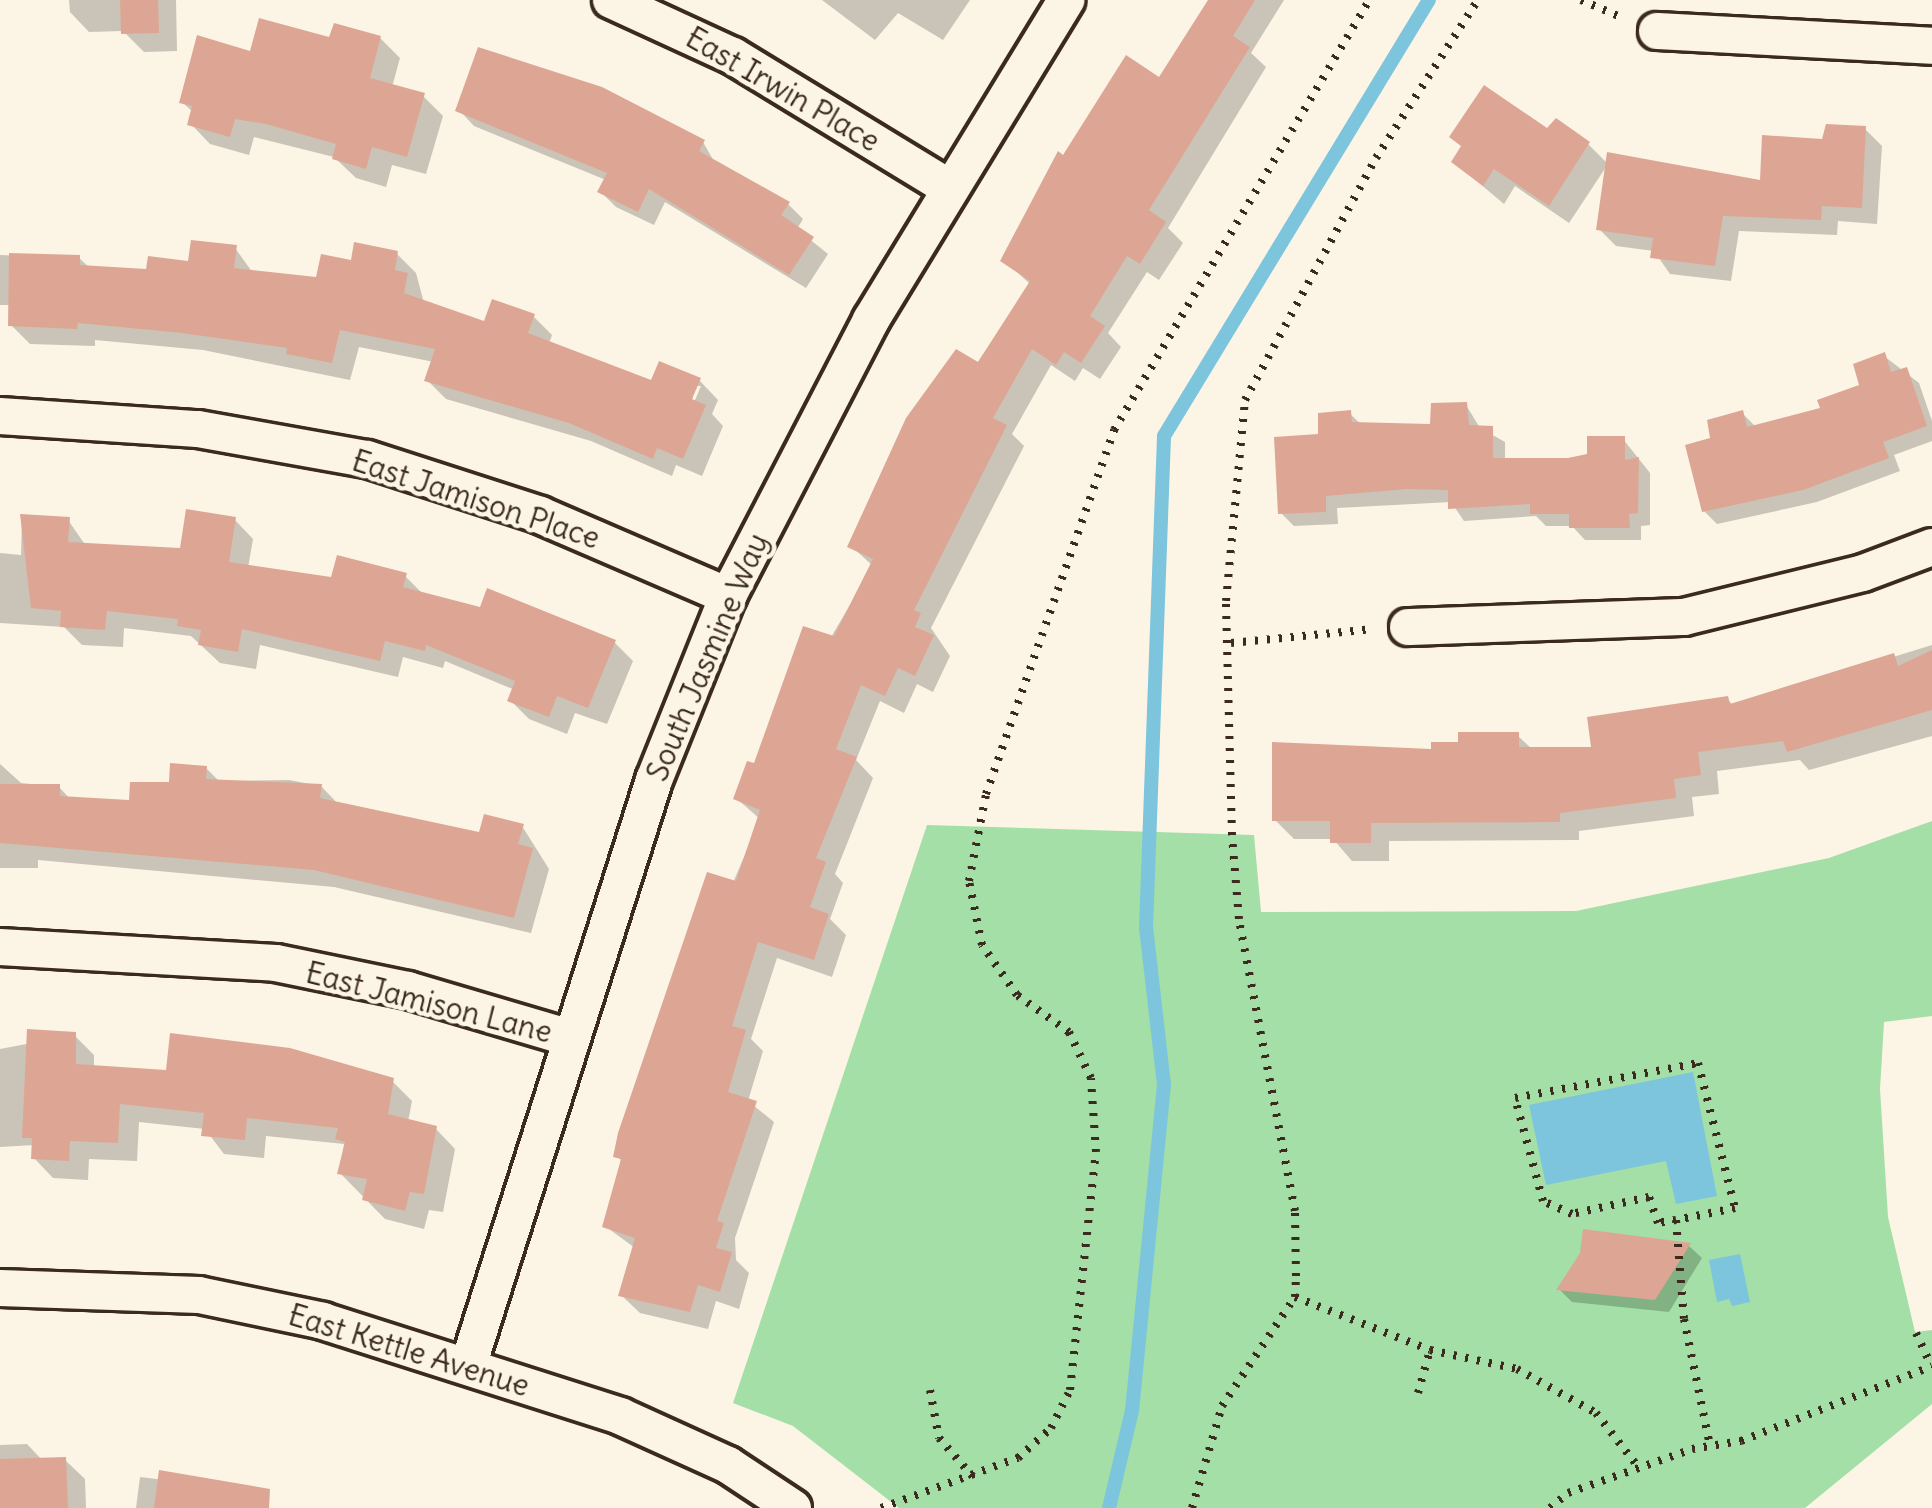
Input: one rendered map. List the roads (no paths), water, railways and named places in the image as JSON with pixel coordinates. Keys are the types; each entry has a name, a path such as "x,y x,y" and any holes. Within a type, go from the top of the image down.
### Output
{"street":[{"name":"East Irwin Place","path":"611,0 753,67 951,189"},
{"name":"South Jasmine Way","path":"468,1366 655,780 728,596 819,411 1066,0"},
{"path":"1657,31 1932,46"},
{"name":"East Jamison Place","path":"0,416 199,429 368,459 540,515 728,596"},
{"path":"1408,626 1684,617 1863,573 1932,547"},
{"name":"East Jamison Lane","path":"0,947 276,963 409,990 570,1038"},
{"name":"East Kettle Avenue","path":"0,1288 124,1288 243,1302 468,1366 673,1438 793,1508"}],"water":[{"path":"1693,1072 1717,1196 1676,1204 1666,1161 1546,1185 1529,1105"},
{"path":"1740,1254 1750,1302 1732,1306 1729,1299 1717,1302 1709,1260"}],"waterway":[{"path":"1109,1508 1132,1411 1164,1085 1146,928 1164,436 1429,0"}]}
